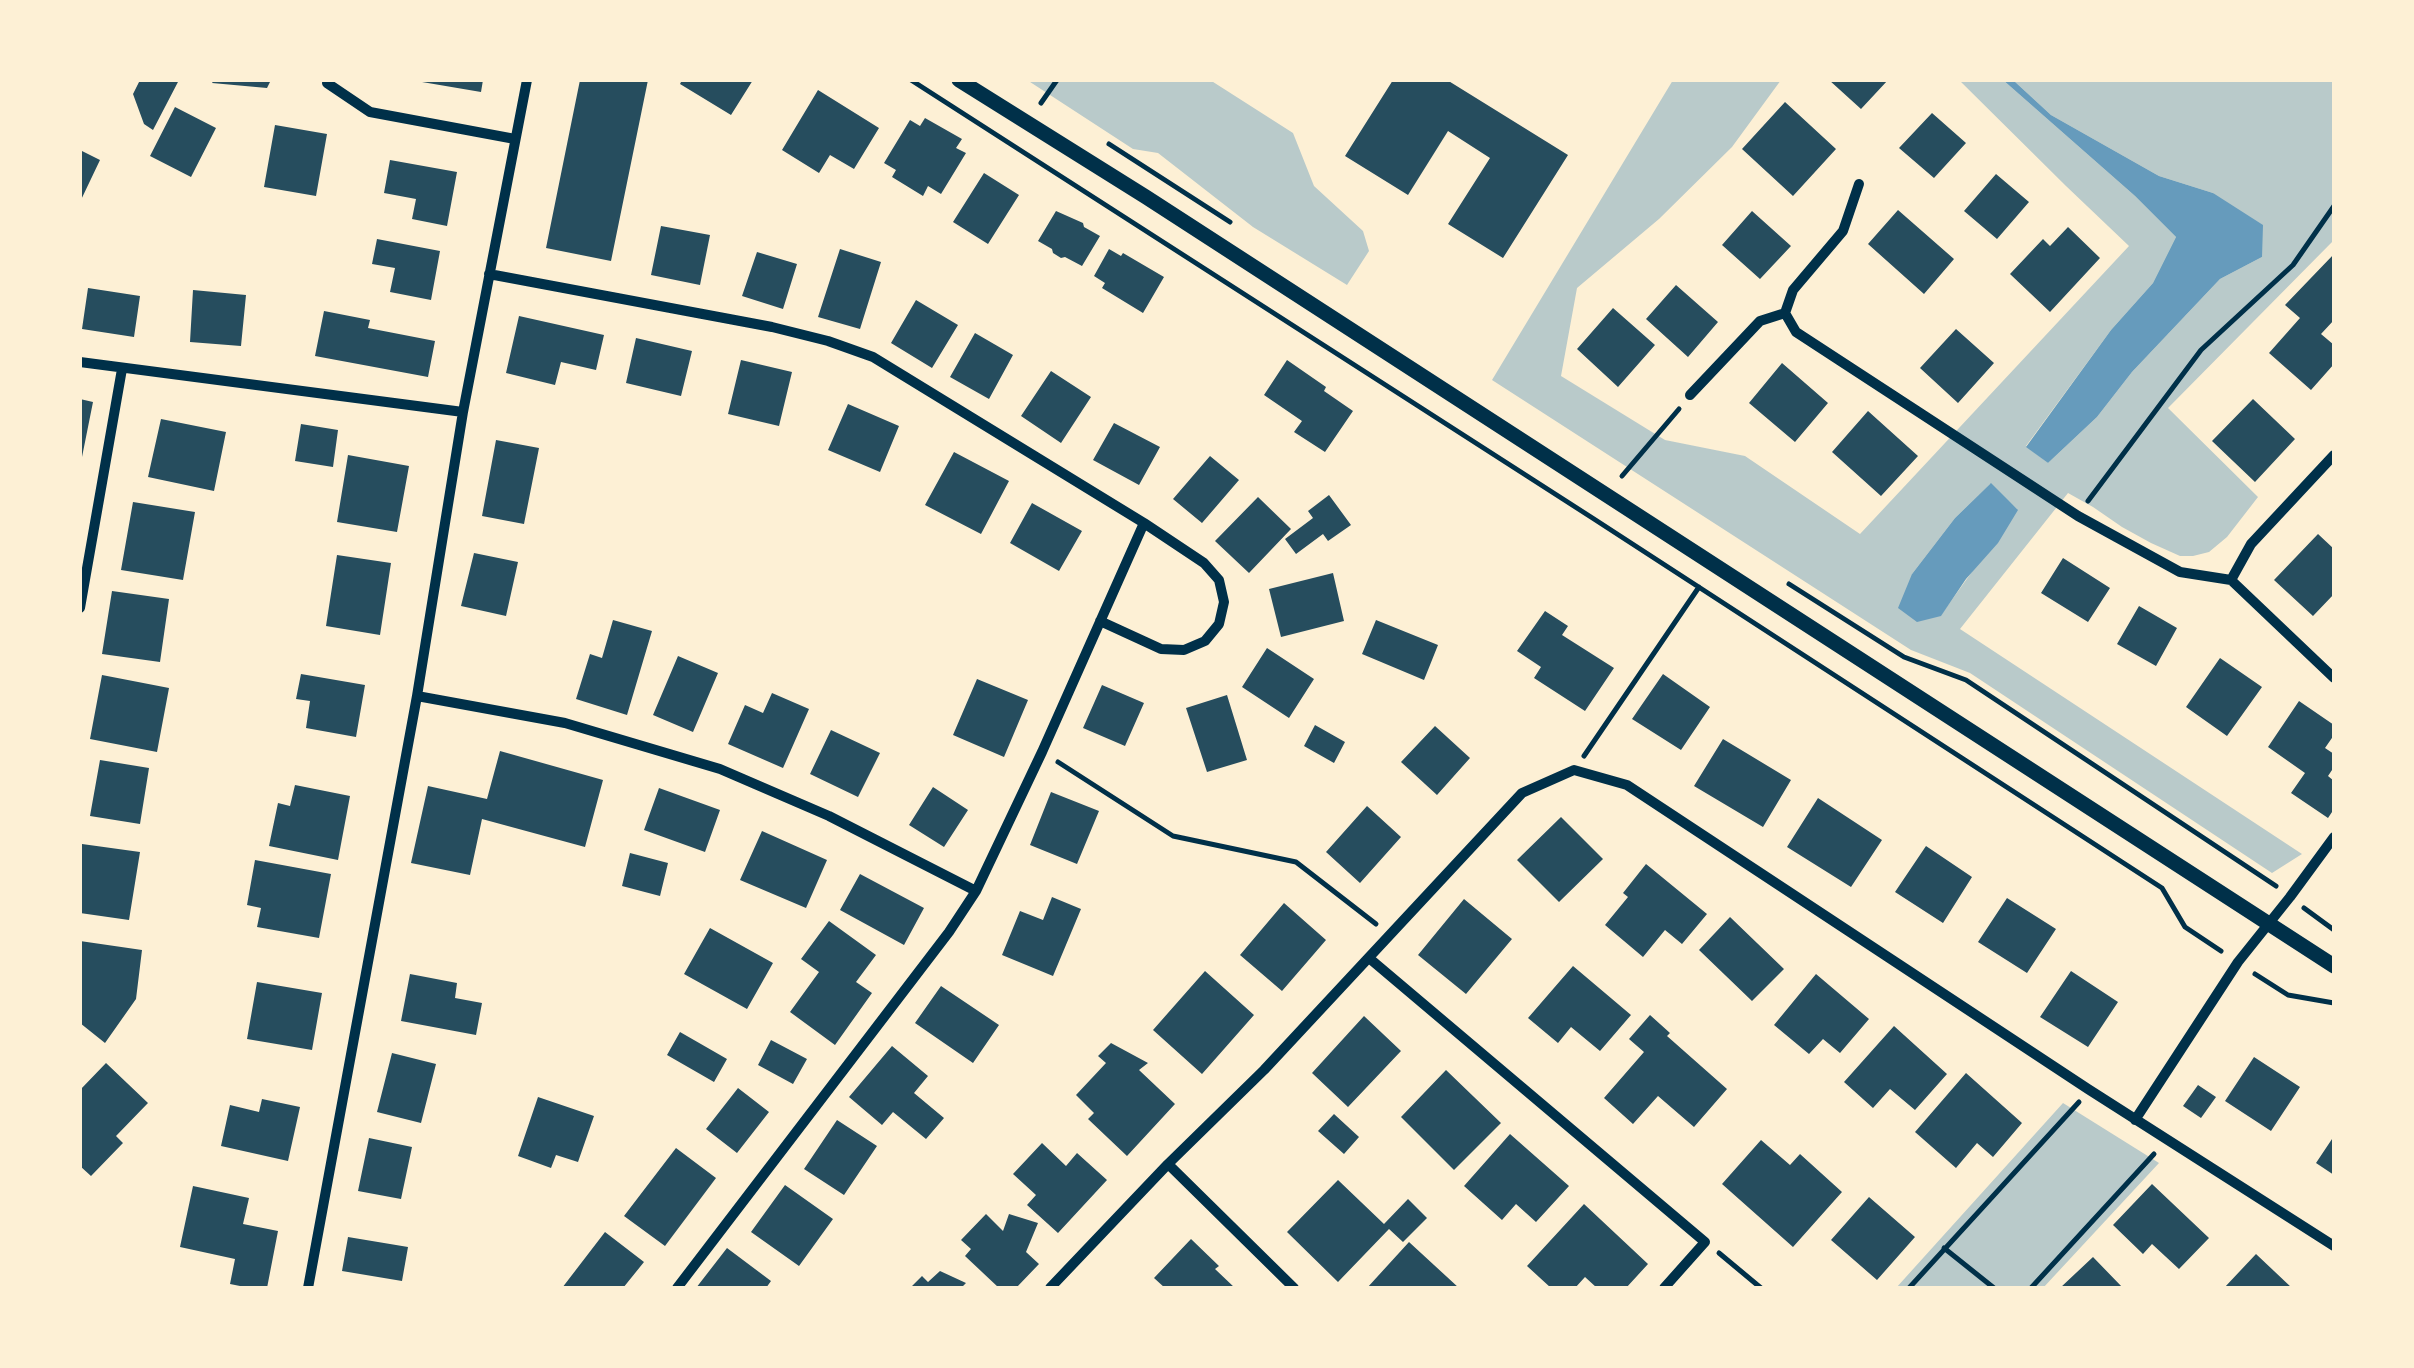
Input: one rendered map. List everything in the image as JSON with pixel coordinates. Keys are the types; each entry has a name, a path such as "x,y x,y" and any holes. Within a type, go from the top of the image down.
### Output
{"street":[{"path":"308,1288 418,696 488,274 527,80"},
{"path":"959,80 2334,966"},
{"path":"328,83 370,112 515,139"},
{"path":"1860,184 1843,231 1793,290 1785,313 1796,332 2078,516 2180,572 2232,580 2334,678"},
{"path":"488,274 772,326 874,357 1144,523 1204,563 1219,580 1224,602 1220,624 1205,641 1184,650 1162,648 1100,622"},
{"path":"1690,395 1760,320 1785,313"},
{"path":"80,362 463,412"},
{"path":"80,608 122,369"},
{"path":"2232,580 2252,544 2334,455"},
{"path":"676,1288 976,892 1144,523"},
{"path":"418,696 565,723 720,769 829,816 976,892"},
{"path":"1050,1288 1264,1070 1522,793 1574,770 1627,785 2135,1120 2334,1246"},
{"path":"2135,1120 2238,962 2334,836"},
{"path":"1370,958 1705,1242 1664,1288"},
{"path":"1168,1164 1294,1288"}],"path":[{"path":"911,80 2162,888 2185,926 2288,995 2334,1003"},
{"path":"1029,96 1041,103 1057,80"},
{"path":"1102,140 1237,226"},
{"path":"2078,516 2201,350 2292,265 2334,206"},
{"path":"1622,476 1690,395"},
{"path":"1776,575 1904,657 1966,680 2268,880 2334,930"},
{"path":"1574,770 1699,587"},
{"path":"1042,752 1174,836 1296,862 1390,935"},
{"path":"1909,1288 2088,1089"},
{"path":"2031,1288 2167,1140"},
{"path":"1705,1242 1761,1288"},
{"path":"1944,1248 1994,1288"}],"shaded area":[{"path":"1027,80 1210,80 1293,133 1314,186 1363,231 1369,251 1347,285 1253,227 1158,153 1133,149"},
{"path":"1673,80 1781,80 1732,147 1659,219 1577,288 1561,376 1665,440 1745,456 1860,534 2129,246 1959,80 2003,80 2176,237 2153,283 2111,330 2026,446 2048,463 2097,417 2132,372 2220,279 2262,257 2213,193 2159,176 2051,115 2013,80 2334,80 2334,240 2168,408 2258,497 2227,537 2209,552 2180,556 2122,527 2068,493 1960,629 2302,854 2272,873 1970,673 1911,650 1492,380","holes":["1990,484 2017,509 1941,615 1912,574 1955,518"]},
{"path":"2063,1103 2159,1163 2043,1288 1896,1288"}],"water":[{"path":"2003,80 2013,80 2051,115 2159,176 2213,193 2263,225 2262,257 2220,279 2132,372 2097,417 2048,463 2026,447 2111,330 2153,283 2176,237"},
{"path":"1991,483 2018,510 1998,543 1966,579 1941,616 1917,622 1898,608 1912,574 1955,518"}],"building":[{"path":"140,80 179,80 153,130 144,124 133,94"},
{"path":"271,80 267,88 212,83"},
{"path":"423,80 483,80 481,92"},
{"path":"580,80 648,80 611,261 546,248"},
{"path":"682,80 753,80 731,115 680,84"},
{"path":"1393,80 1447,80 1568,155 1503,258 1448,224 1490,158 1448,131 1408,195 1345,156"},
{"path":"1829,80 1888,80 1861,109"},
{"path":"818,90 879,128 854,169 830,155 819,173 782,150"},
{"path":"1785,102 1836,149 1793,196 1742,149"},
{"path":"175,107 216,128 191,177 150,156"},
{"path":"1932,113 1966,143 1934,178 1899,148"},
{"path":"925,118 962,139 956,148 966,153 941,194 928,186 923,196 892,177 896,170 884,163 910,120 920,126"},
{"path":"275,125 327,134 316,196 264,187"},
{"path":"80,150 100,160 80,202"},
{"path":"390,160 457,172 447,226 412,219 416,199 384,193"},
{"path":"984,173 1019,195 988,244 953,222"},
{"path":"1996,174 2029,202 1997,239 1964,211"},
{"path":"1898,210 1954,259 1924,294 1868,244"},
{"path":"1056,211 1100,236 1082,266 1061,258 1038,241"},
{"path":"1752,211 1791,246 1760,279 1722,245"},
{"path":"661,226 710,235 700,285 651,275"},
{"path":"2068,227 2100,258 2050,312 2010,274 2043,239 2050,246"},
{"path":"377,239 440,251 431,300 390,292 395,268 372,264"},
{"path":"840,249 881,262 860,329 818,317"},
{"path":"1109,249 1164,277 1143,313 1102,288 1105,283 1094,276"},
{"path":"757,252 797,264 783,309 742,296"},
{"path":"2334,254 2334,320 2321,334 2334,345 2334,364 2311,390 2269,353 2300,318 2285,305"},
{"path":"1676,285 1718,322 1688,357 1646,319"},
{"path":"88,288 140,296 134,337 82,329"},
{"path":"193,290 246,295 241,346 190,342"},
{"path":"916,300 958,325 932,368 891,343"},
{"path":"1613,308 1655,345 1618,387 1577,349"},
{"path":"324,311 370,320 368,328 435,341 428,377 315,356"},
{"path":"519,316 604,335 596,370 561,362 555,385 506,373"},
{"path":"1956,329 1994,363 1958,403 1920,368"},
{"path":"975,333 1013,355 989,399 950,377"},
{"path":"636,338 692,351 681,396 626,383"},
{"path":"741,360 792,372 779,426 728,414"},
{"path":"1287,360 1353,411 1325,452 1294,432 1302,421 1264,395"},
{"path":"1782,363 1828,403 1795,442 1749,403"},
{"path":"1051,371 1091,397 1061,443 1021,416"},
{"path":"80,399 93,402 82,457 80,456"},
{"path":"2253,399 2295,439 2255,482 2212,441"},
{"path":"848,404 899,426 880,472 828,450"},
{"path":"1868,411 1918,456 1881,496 1832,452"},
{"path":"161,419 226,432 214,491 148,477"},
{"path":"1114,423 1160,447 1139,485 1093,460"},
{"path":"301,424 338,430 333,467 295,461"},
{"path":"496,440 539,448 524,524 482,516"},
{"path":"954,452 1009,481 981,534 925,505"},
{"path":"348,455 409,466 397,532 337,522"},
{"path":"1210,456 1239,480 1202,523 1173,499"},
{"path":"1329,495 1351,525 1328,541 1323,534 1296,554 1285,539 1313,518 1308,511"},
{"path":"1258,497 1291,529 1249,573 1215,541"},
{"path":"133,502 195,512 183,580 121,570"},
{"path":"1032,503 1082,531 1059,571 1010,543"},
{"path":"2318,534 2334,549 2334,594 2313,616 2274,580"},
{"path":"474,553 518,562 506,616 461,606"},
{"path":"337,555 391,563 380,635 326,626"},
{"path":"2063,558 2110,588 2088,622 2041,593"},
{"path":"1333,573 1344,621 1281,637 1269,589"},
{"path":"112,591 169,599 160,662 102,654"},
{"path":"2139,606 2177,628 2156,666 2117,644"},
{"path":"1545,611 1568,626 1562,635 1614,668 1585,711 1534,678 1541,667 1517,651"},
{"path":"613,620 652,631 627,715 576,699 590,654 602,658"},
{"path":"1376,620 1438,645 1424,680 1362,654"},
{"path":"1267,648 1314,679 1289,718 1242,687"},
{"path":"678,656 718,673 693,732 653,715"},
{"path":"2220,658 2262,687 2227,736 2186,707"},
{"path":"301,674 365,685 356,737 306,728 310,701 296,699"},
{"path":"1663,674 1710,707 1681,750 1632,719"},
{"path":"102,675 169,688 157,752 90,739"},
{"path":"977,679 1028,700 1004,757 953,735"},
{"path":"1102,685 1144,703 1125,746 1083,728"},
{"path":"772,693 809,709 783,768 728,744 745,705 763,713"},
{"path":"1227,695 1247,760 1207,772 1186,708"},
{"path":"2299,701 2334,725 2334,735 2325,748 2334,754 2334,767 2328,776 2334,781 2334,809 2328,818 2291,793 2305,773 2268,747"},
{"path":"1315,725 1345,742 1334,763 1304,746"},
{"path":"1435,726 1470,758 1437,795 1401,762"},
{"path":"831,730 880,753 858,797 810,774"},
{"path":"1723,739 1791,780 1763,827 1694,786"},
{"path":"500,751 603,780 585,847 482,819 470,875 411,863 428,786 487,799"},
{"path":"100,760 149,768 140,824 90,816"},
{"path":"295,785 350,796 338,860 269,846 278,803 290,806"},
{"path":"933,787 968,810 944,847 909,825"},
{"path":"659,788 720,810 705,852 644,830"},
{"path":"1051,792 1099,811 1077,864 1030,845"},
{"path":"1818,798 1882,840 1851,887 1787,847"},
{"path":"1367,806 1401,837 1360,883 1326,852"},
{"path":"1561,817 1603,859 1559,902 1517,860"},
{"path":"762,831 827,860 806,908 740,880"},
{"path":"82,844 140,852 129,920 80,913"},
{"path":"1926,846 1972,877 1943,923 1895,892"},
{"path":"630,853 668,863 660,896 622,886"},
{"path":"255,860 331,874 319,938 257,927 261,908 247,905"},
{"path":"1646,864 1707,914 1682,944 1665,930 1643,957 1605,925 1628,897 1623,893"},
{"path":"860,874 924,908 904,945 840,910"},
{"path":"1052,897 1081,909 1053,976 1002,955 1020,911 1043,920"},
{"path":"2007,898 2056,929 2027,973 1978,942"},
{"path":"1464,899 1512,939 1466,994 1418,955"},
{"path":"1284,903 1326,940 1282,991 1240,955"},
{"path":"1730,917 1784,969 1752,1001 1699,950"},
{"path":"829,921 876,955 856,982 872,993 835,1045 790,1012 819,972 801,959"},
{"path":"710,928 773,963 747,1009 684,974"},
{"path":"80,941 142,950 136,999 105,1043 80,1023"},
{"path":"1573,966 1631,1015 1600,1051 1571,1027 1558,1043 1528,1018"},
{"path":"1205,971 1254,1015 1202,1074 1153,1030"},
{"path":"2071,971 2118,1002 2088,1047 2040,1017"},
{"path":"410,974 457,983 455,998 482,1003 476,1035 401,1021"},
{"path":"1816,974 1869,1019 1840,1053 1823,1039 1809,1054 1774,1025"},
{"path":"257,982 322,993 312,1050 247,1039"},
{"path":"941,986 999,1025 973,1063 915,1023"},
{"path":"1650,1015 1670,1033 1667,1036 1727,1089 1694,1127 1658,1096 1633,1124 1604,1098 1644,1052 1629,1039"},
{"path":"1364,1016 1401,1051 1348,1107 1312,1073"},
{"path":"1894,1026 1947,1074 1915,1110 1890,1089 1873,1108 1844,1082"},
{"path":"680,1032 727,1059 714,1082 667,1055"},
{"path":"771,1040 807,1059 793,1084 758,1065"},
{"path":"1111,1043 1148,1063 1139,1070 1175,1104 1127,1156 1088,1119 1094,1113 1076,1095 1106,1063 1098,1056"},
{"path":"892,1046 928,1076 914,1093 944,1118 926,1139 893,1112 882,1125 849,1097"},
{"path":"392,1053 436,1064 421,1123 377,1112"},
{"path":"2254,1057 2300,1087 2271,1131 2225,1101"},
{"path":"106,1063 148,1103 116,1136 123,1143 91,1176 80,1166 80,1090"},
{"path":"1446,1070 1501,1123 1454,1170 1401,1117"},
{"path":"1966,1073 2022,1123 1993,1157 1977,1143 1956,1168 1915,1132"},
{"path":"2198,1085 2216,1097 2201,1118 2183,1106"},
{"path":"738,1088 769,1112 737,1153 706,1129"},
{"path":"538,1097 594,1116 578,1162 556,1155 551,1168 518,1156"},
{"path":"262,1099 300,1107 288,1161 221,1146 230,1105 259,1112"},
{"path":"1334,1114 1359,1137 1344,1154 1318,1131"},
{"path":"837,1120 877,1146 844,1195 804,1169"},
{"path":"1510,1134 1569,1186 1536,1222 1516,1204 1502,1220 1464,1186"},
{"path":"2334,1136 2334,1175 2316,1163"},
{"path":"369,1138 412,1147 401,1199 358,1191"},
{"path":"1761,1140 1790,1165 1800,1154 1842,1192 1793,1247 1722,1184"},
{"path":"1042,1143 1066,1166 1077,1153 1107,1180 1058,1233 1027,1205 1036,1195 1013,1174"},
{"path":"676,1148 716,1178 665,1246 624,1216"},
{"path":"1338,1180 1384,1224 1408,1199 1427,1218 1403,1242 1389,1229 1338,1282 1287,1232"},
{"path":"2152,1184 2209,1238 2179,1269 2152,1244 2143,1254 2113,1225"},
{"path":"785,1185 833,1219 799,1266 751,1232"},
{"path":"193,1186 249,1198 243,1224 278,1231 267,1288 230,1284 235,1259 180,1247"},
{"path":"1869,1197 1915,1237 1877,1280 1831,1240"},
{"path":"1584,1204 1648,1264 1626,1288 1597,1288 1585,1277 1575,1288 1551,1288 1527,1266"},
{"path":"986,1214 1003,1231 1009,1214 1038,1223 1026,1252 1039,1264 1016,1288 999,1288 965,1256 971,1249 961,1240"},
{"path":"605,1232 644,1262 623,1288 562,1288"},
{"path":"348,1237 408,1247 402,1281 342,1271"},
{"path":"1191,1239 1235,1288 1165,1288 1154,1278"},
{"path":"1409,1242 1459,1288 1367,1288"},
{"path":"727,1248 771,1281 766,1288 696,1288"},
{"path":"2256,1254 2292,1288 2224,1288"},
{"path":"2093,1257 2123,1288 2060,1288"},
{"path":"940,1271 966,1283 961,1288 910,1288 922,1276 928,1282"}]}
